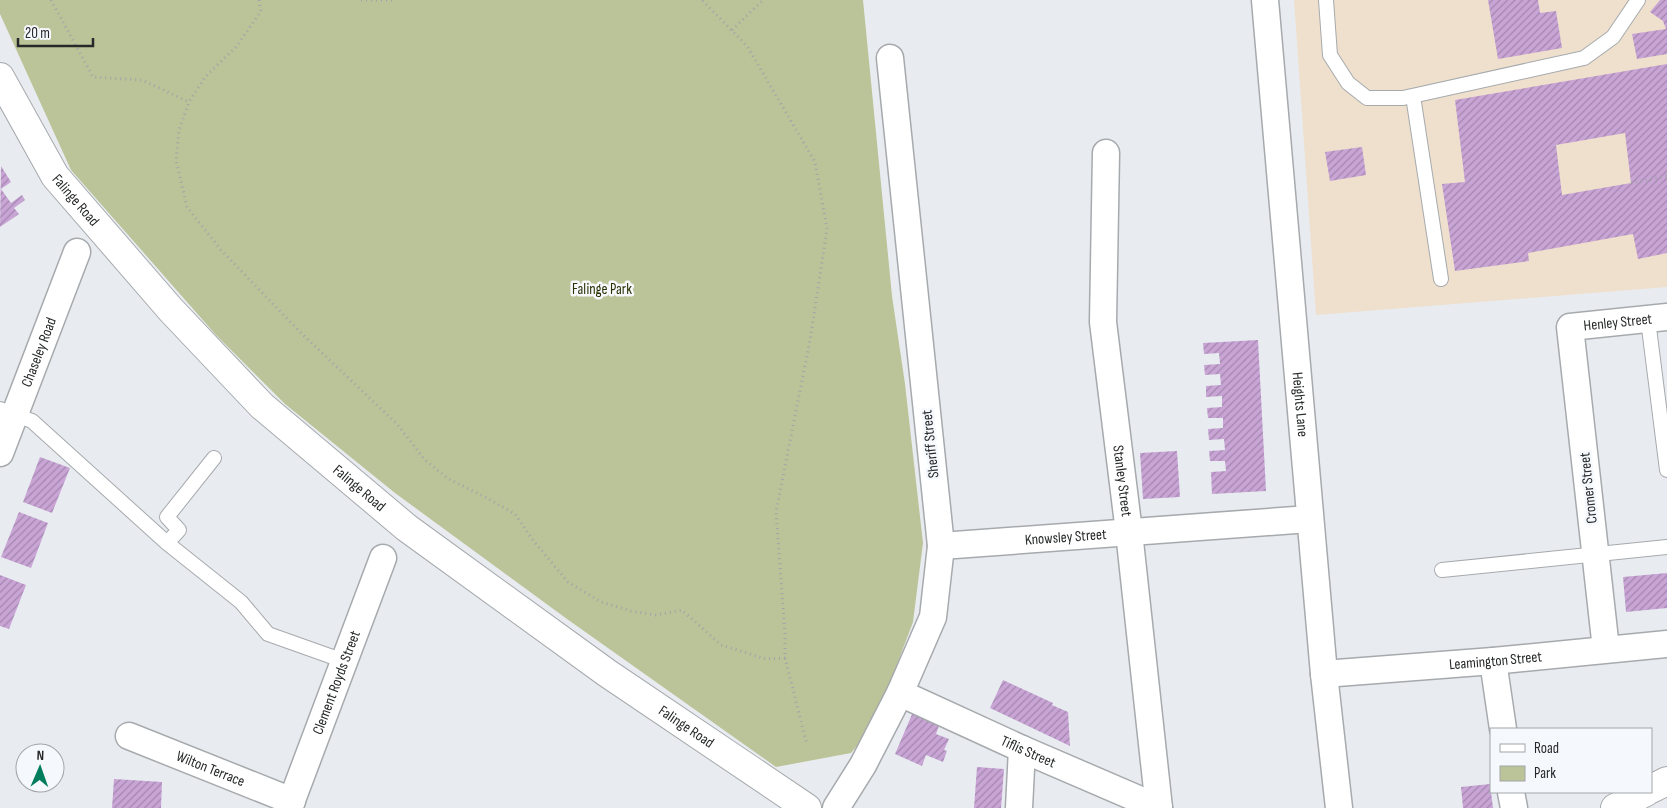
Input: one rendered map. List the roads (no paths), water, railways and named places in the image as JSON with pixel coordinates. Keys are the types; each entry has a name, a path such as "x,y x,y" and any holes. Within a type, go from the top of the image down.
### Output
{"main road":[{"name":"Falinge Road","path":"0,77 55,176 171,310 262,406 407,528 607,673 808,808"},
{"path":"1652,789 1667,781"},
{"path":"1616,808 1644,793"}],"street":[{"name":"Heights Lane","path":"1265,0 1309,520 1339,808"},
{"name":"Sheriff Street","path":"836,808 863,764 900,692 933,617 941,546 890,58"},
{"name":"Stanley Street","path":"1106,153 1103,322 1130,532 1159,808"},
{"name":"Chaseley Road","path":"0,453 8,412 78,252"},
{"name":"Henley Street","path":"1570,327 1657,318"},
{"name":"Cromer Street","path":"1570,327 1606,649"},
{"name":"Knowsley Street","path":"941,546 1309,520"},
{"name":"Clement Royds Street","path":"290,805 383,558"},
{"name":"Leamington Street","path":"1324,674 1493,662 1667,644"},
{"path":"1493,662 1503,728"},
{"name":"Tiflis Street","path":"900,692 1022,749 1159,808"},
{"name":"Wilton Terrace","path":"129,736 290,805"},
{"path":"1019,808 1022,749"},
{"path":"1511,793 1514,808"}],"lane":[{"path":"1326,0 1330,55 1348,82 1367,98 1404,98 1584,58 1613,37 1638,0"},
{"path":"1413,96 1442,279"},
{"path":"1657,318 1667,470"},
{"path":"8,412 32,421 167,543 241,602 268,634 344,661"},
{"path":"167,543 179,530 167,517 214,458"},
{"path":"1442,570 1667,547"}],"park label":[{"name":"Falinge Park","path":"602,289"}]}
